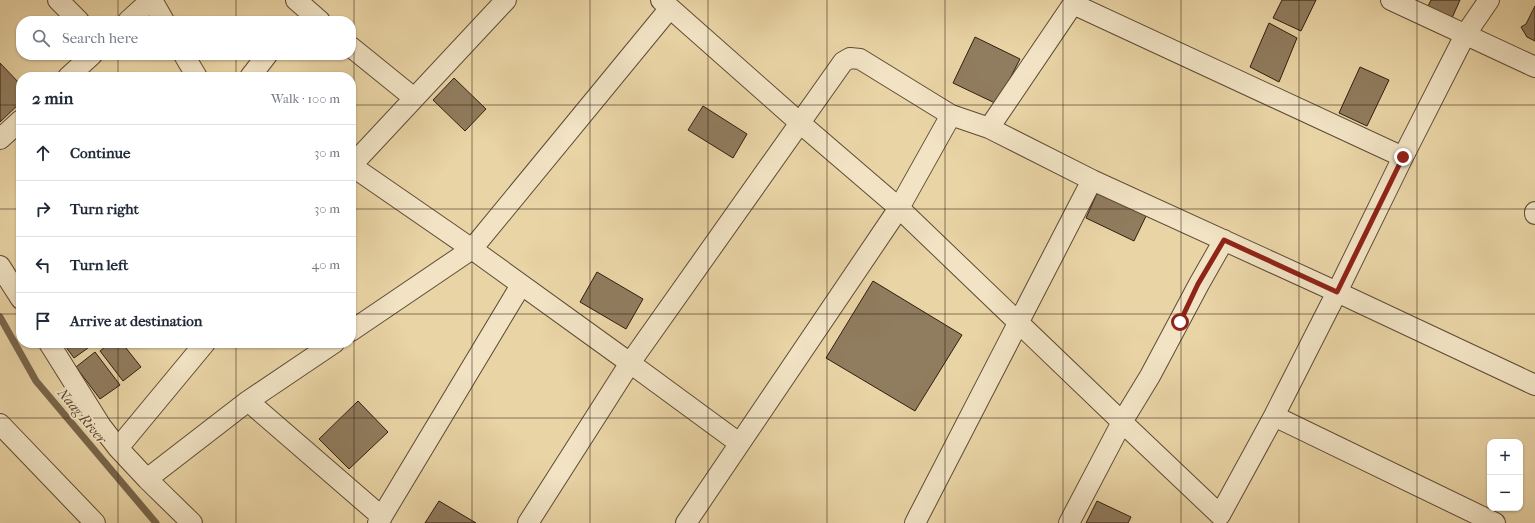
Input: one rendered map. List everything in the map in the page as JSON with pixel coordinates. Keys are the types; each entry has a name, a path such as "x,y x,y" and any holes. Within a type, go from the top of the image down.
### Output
{"street":[{"path":"58,0 74,16"},
{"path":"133,16 151,0 161,16"},
{"path":"356,160 506,0"},
{"path":"1391,0 1535,68"},
{"path":"356,328 472,249 666,4 800,123 899,208 1122,422 1218,519 1274,416 1465,35 1489,0"},
{"path":"989,128 1075,2 1403,157"},
{"path":"301,7 313,16"},
{"path":"356,51 414,98"},
{"path":"528,523 630,363 843,62 850,58 860,59 950,115 989,128 1092,180 1337,292 1535,385"},
{"path":"73,72 87,60"},
{"path":"187,60 194,72"},
{"path":"254,72 263,60"},
{"path":"686,523 899,208 950,115"},
{"path":"0,139 16,125"},
{"path":"356,168 472,249 739,443"},
{"path":"915,523 1092,180"},
{"path":"1069,523 1122,422 1154,369 1198,284 1224,240"},
{"path":"0,266 16,291"},
{"path":"248,401 380,520 521,285"},
{"path":"52,348 101,426 118,448 192,523"},
{"path":"118,448 201,348"},
{"path":"147,479 248,401 327,348"},
{"path":"1274,416 1495,523"},
{"path":"0,424 89,522"}],"building":[{"path":"1282,0 1316,0 1301,31 1273,18"},
{"path":"1431,0 1460,0 1452,18 1427,8"},
{"path":"1535,6 1535,41 1527,37 1521,27 1526,24"},
{"path":"1269,23 1297,38 1279,82 1250,67"},
{"path":"975,37 1020,59 997,104 953,83"},
{"path":"0,63 16,80 16,107 0,122"},
{"path":"1360,67 1389,80 1367,126 1339,113"},
{"path":"454,78 486,109 465,131 433,100"},
{"path":"703,106 747,134 733,158 688,130"},
{"path":"1098,191 1147,214 1134,241 1086,218"},
{"path":"597,272 643,299 626,329 580,302"},
{"path":"873,281 962,335 915,411 826,358"},
{"path":"67,348 88,348 74,358"},
{"path":"104,348 126,348 141,367 123,381 100,351"},
{"path":"95,352 120,385 100,399 76,367"},
{"path":"358,401 388,432 349,469 319,439"},
{"path":"439,501 476,523 425,523"},
{"path":"1097,501 1131,517 1128,523 1086,523"}],"waterway":[{"name":"Naag River","path":"0,317 16,345"},
{"name":"Naag River","path":"17,348 36,381 156,523"}],"route":[{"path":"1180,322 1198,284 1224,240 1337,292 1403,157"}]}
